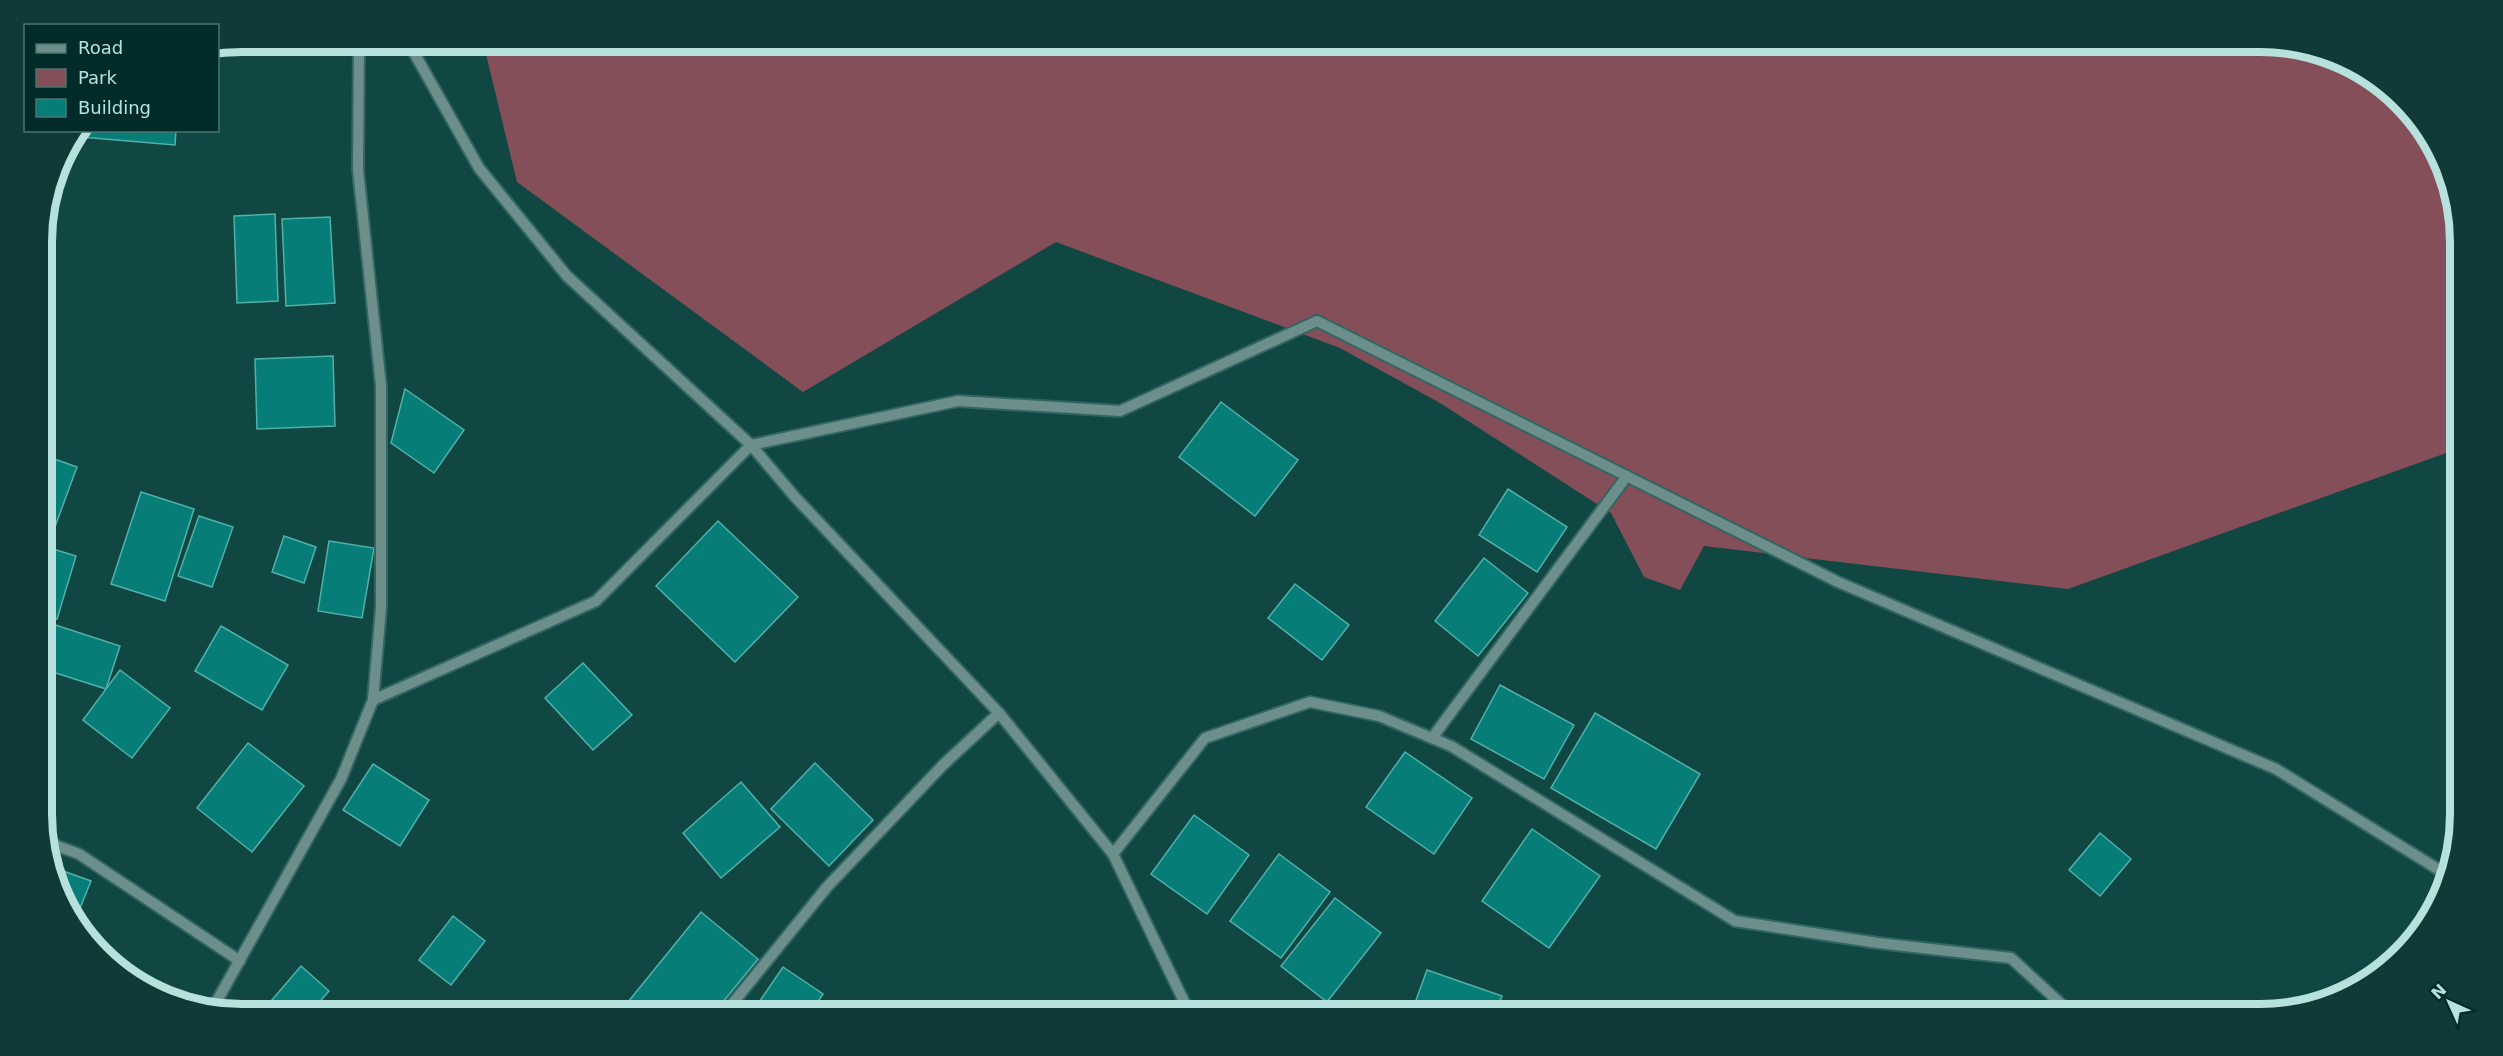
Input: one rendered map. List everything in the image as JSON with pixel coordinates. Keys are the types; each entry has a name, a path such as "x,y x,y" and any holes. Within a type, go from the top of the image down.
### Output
{"street":[{"path":"217,1001 341,779 373,700 381,608 381,386 358,170 359,53"},
{"path":"414,53 478,168 567,276 751,445 795,497 999,713 1113,854 1186,1004"},
{"path":"373,700 596,602 751,445 958,401 1120,411 1317,321 1838,582 2276,769 2441,871"},
{"path":"1432,738 1627,476"},
{"path":"1113,854 1205,738 1310,702 1379,716 1451,746 1735,921 1878,943 2011,958 2060,1003"},
{"path":"731,1004 827,887 943,765 999,713"},
{"path":"55,845 79,854 240,960"}],"green space":[{"path":"2260,52 2285,54 2333,67 2376,92 2395,108 2411,127 2436,170 2449,218 2450,452 2068,589 1704,546 1680,590 1644,577 1611,513 1440,403 1340,348 1056,242 803,392 517,182 486,53"}],"building":[{"path":"88,132 176,132 175,145 85,137"},
{"path":"275,214 278,301 237,303 234,216"},
{"path":"330,217 335,303 286,306 282,219"},
{"path":"333,356 335,426 257,429 255,359"},
{"path":"405,389 464,430 434,473 391,443"},
{"path":"1221,402 1298,460 1255,516 1179,457"},
{"path":"53,458 77,467 52,532"},
{"path":"1508,489 1567,527 1537,572 1479,535"},
{"path":"141,492 194,509 165,601 111,584"},
{"path":"199,516 233,527 212,587 178,576"},
{"path":"718,521 798,597 735,662 656,586"},
{"path":"284,536 316,547 304,583 272,572"},
{"path":"329,541 374,548 362,618 318,611"},
{"path":"52,549 76,556 57,619 52,618"},
{"path":"1484,558 1528,593 1478,656 1435,621"},
{"path":"1295,584 1349,625 1322,660 1268,618"},
{"path":"52,624 120,646 106,689 52,672"},
{"path":"221,626 288,665 262,710 195,671"},
{"path":"583,663 632,715 593,750 545,698"},
{"path":"120,670 170,708 132,758 83,720"},
{"path":"1500,685 1574,725 1544,779 1471,739"},
{"path":"1595,713 1700,774 1656,849 1551,788"},
{"path":"248,743 304,786 252,852 197,808"},
{"path":"1405,752 1472,798 1434,854 1366,807"},
{"path":"815,763 873,820 829,866 771,809"},
{"path":"373,764 429,800 400,846 343,810"},
{"path":"741,782 780,827 721,878 683,833"},
{"path":"1194,815 1249,855 1207,914 1151,874"},
{"path":"1532,829 1600,876 1549,948 1482,901"},
{"path":"2100,833 2131,859 2100,896 2069,870"},
{"path":"1279,854 1330,892 1281,958 1230,921"},
{"path":"62,870 91,881 79,910"},
{"path":"1335,898 1381,933 1327,1002 1281,966"},
{"path":"701,912 758,959 721,1004 627,1004"},
{"path":"453,916 485,941 451,985 419,960"},
{"path":"301,966 329,991 318,1004 269,1004"},
{"path":"783,967 823,994 817,1004 758,1004"},
{"path":"1427,970 1502,996 1500,1003 1415,1003"}]}
